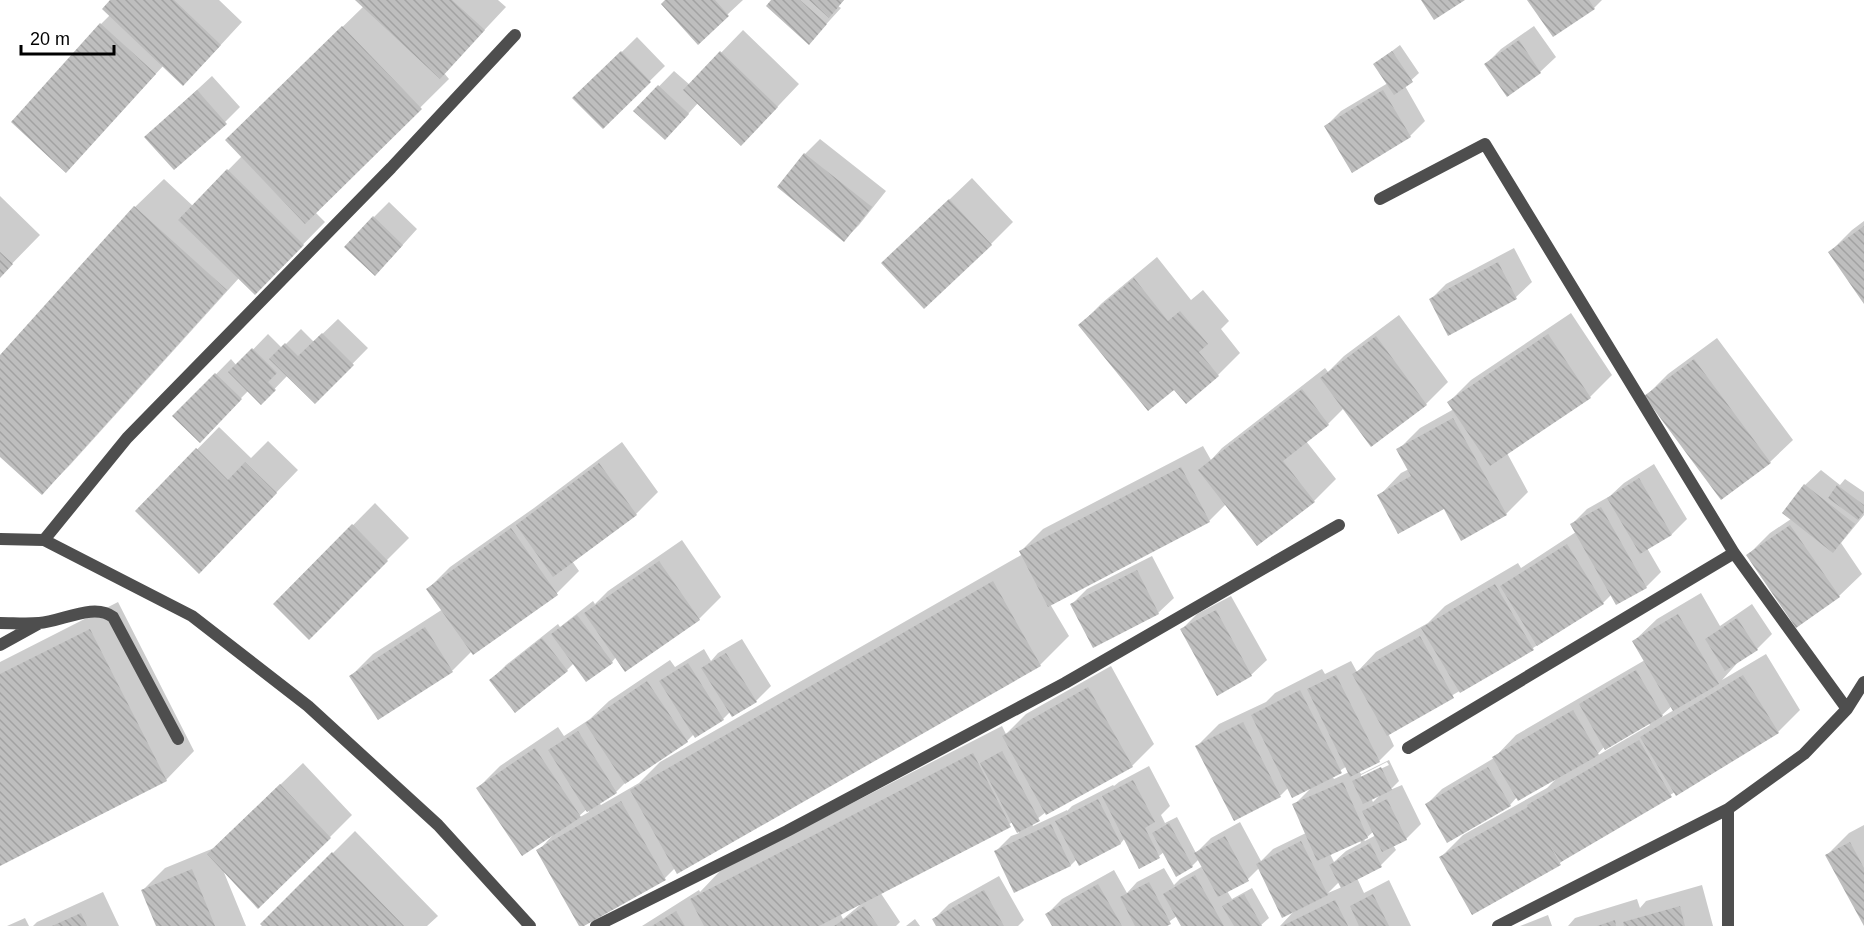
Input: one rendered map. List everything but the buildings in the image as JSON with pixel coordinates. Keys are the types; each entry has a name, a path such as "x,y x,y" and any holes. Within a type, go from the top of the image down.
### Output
{"street":[{"path":"44,540 127,438 391,168 515,35"},
{"path":"1380,199 1485,144 1734,553 1847,709"},
{"path":"596,926 787,831 1065,683 1338,525"},
{"path":"0,539 44,540 192,616 308,706 438,825 530,926"},
{"path":"1408,747 1734,553"},
{"path":"0,623 40,623 95,610 113,616 178,739"},
{"path":"0,645 40,623"},
{"path":"1498,926 1728,809 1803,754 1847,709 1864,682"},
{"path":"1728,809 1728,926"}]}
